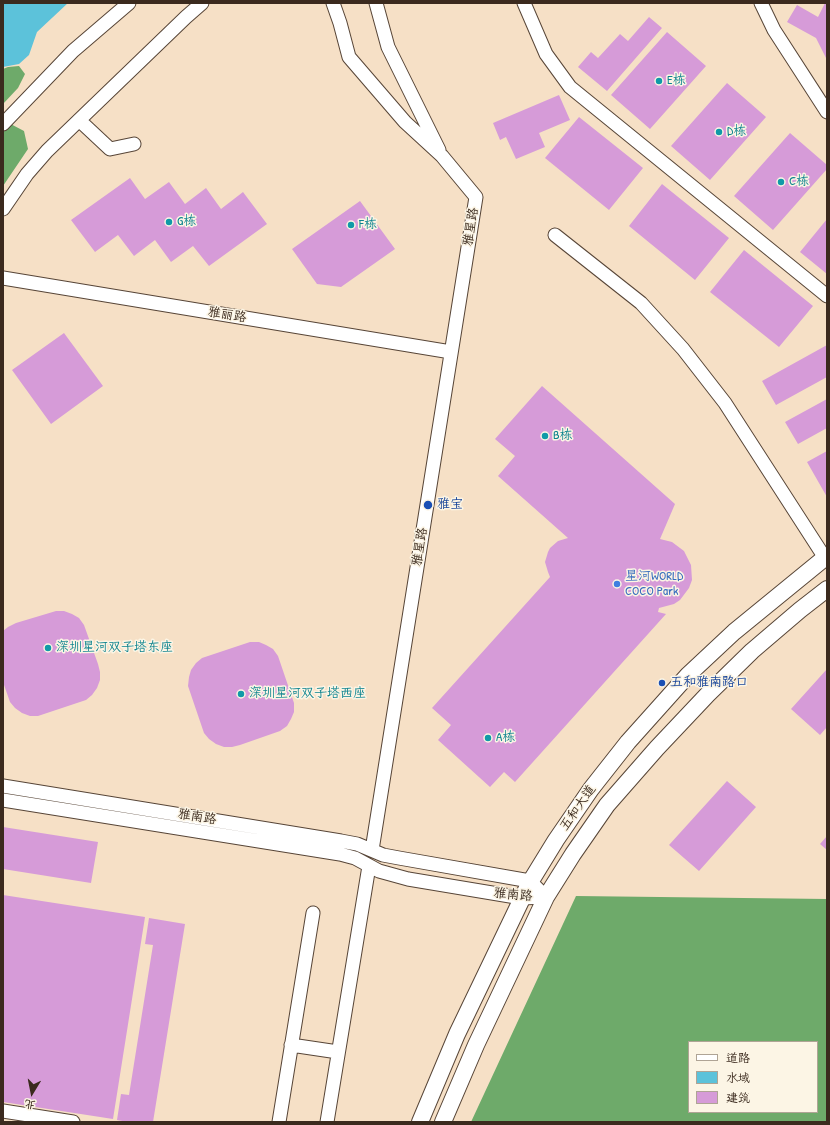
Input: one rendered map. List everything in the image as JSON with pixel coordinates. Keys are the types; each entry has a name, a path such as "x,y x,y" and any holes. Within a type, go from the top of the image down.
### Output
{"main road":[{"name":"五和大道","path":"420,1122 457,1034 530,882 590,789 628,742 688,675 734,632 826,557"},
{"name":"五和大道","path":"443,1122 476,1045 546,897 573,854 607,805 708,694 800,610 827,589"}],"street":[{"path":"3,124 73,51 129,3"},
{"path":"3,209 27,174 47,151 186,16 202,3"},
{"path":"333,3 350,57 404,122 442,156"},
{"path":"376,3 388,47 442,156"},
{"path":"524,3 546,54 570,87 827,296"},
{"path":"761,3 774,30 827,112"},
{"path":"79,120 110,149 134,144"},
{"name":"雅星路","path":"372,850 476,197 442,156"},
{"path":"555,235 641,303 683,349 725,403 826,557"},
{"name":"雅丽路","path":"3,278 451,352"},
{"name":"雅南路","path":"3,786 357,844 383,855 530,882 546,897"},
{"name":"雅南路","path":"3,800 340,854 356,858 380,871 400,877 522,898 546,897"},
{"path":"326,1122 369,866"},
{"path":"279,1122 313,913"},
{"path":"292,1044 338,1052"},
{"path":"3,1111 73,1122"}],"green space":[{"path":"19,66 25,74 18,88 3,104 3,69"},
{"path":"3,120 24,131 28,149 3,186"},
{"path":"576,896 827,899 827,1122 471,1122"}],"water":[{"path":"3,3 68,3 37,32 29,55 19,64 3,67"}],"building":[{"path":"825,3 827,3 827,60 816,38 787,22 797,5 818,17"},
{"path":"649,17 662,28 607,91 578,67 591,52 598,58 620,34 628,41"},
{"name":"E栋","path":"667,32 706,66 650,129 611,95"},
{"name":"D栋","path":"727,83 766,117 710,180 671,146"},
{"path":"559,95 570,120 539,133 545,147 516,159 506,137 500,140 493,123"},
{"path":"579,117 643,168 609,210 545,158"},
{"name":"C栋","path":"790,133 827,165 827,169 773,230 734,196"},
{"name":"G栋","path":"130,178 145,199 169,182 185,204 206,188 221,209 243,192 267,224 209,266 193,246 171,262 155,240 134,256 118,235 95,252 71,220"},
{"path":"662,184 729,238 695,280 629,226"},
{"name":"F栋","path":"360,201 395,249 341,287 317,284 292,249"},
{"path":"827,219 827,274 800,252"},
{"path":"744,250 813,306 779,347 710,292"},
{"path":"64,333 103,386 51,424 12,370"},
{"path":"827,345 827,377 776,405 762,381"},
{"name":"星河WORLD COCO Park","path":"542,386 675,504 660,539 672,542 684,551 691,565 692,580 689,588 680,600 674,604 659,608 658,612 666,614 515,782 504,772 490,787 438,740 451,725 432,708 550,577 545,562 548,552 550,548 558,541 568,538 498,476 515,456 495,439"},
{"path":"827,399 827,428 798,444 785,422"},
{"path":"827,451 827,497 807,462"},
{"name":"深圳星河双子塔东座","path":"56,611 64,611 72,614 79,618 84,625 98,664 100,680 97,688 86,700 38,716 30,716 22,713 10,702 3,682 3,631 16,623"},
{"name":"深圳星河双子塔西座","path":"250,642 259,642 266,645 273,649 278,656 294,703 294,712 287,726 280,731 240,745 224,747 216,744 204,733 188,686 189,677 191,670 202,658"},
{"path":"827,669 827,727 820,735 791,709"},
{"path":"727,781 756,807 699,871 669,845"},
{"path":"3,827 98,842 91,883 3,869"},
{"path":"827,836 827,850 820,844"},
{"path":"3,895 145,917 113,1119 3,1102"},
{"path":"149,918 185,924 153,1122 128,1122 117,1120 121,1094 129,1095 153,945 145,944"}],"place":[{"name":"E栋","path":"659,81"},
{"name":"D栋","path":"719,132"},
{"name":"C栋","path":"781,182"},
{"name":"G栋","path":"169,222"},
{"name":"F栋","path":"351,225"},
{"name":"B栋","path":"545,436"},
{"name":"雅宝","path":"428,505"},
{"name":"星河WORLD COCO Park","path":"617,584"},
{"name":"深圳星河双子塔东座","path":"48,648"},
{"name":"五和雅南路口","path":"662,683"},
{"name":"深圳星河双子塔西座","path":"241,694"},
{"name":"A栋","path":"488,738"}]}
